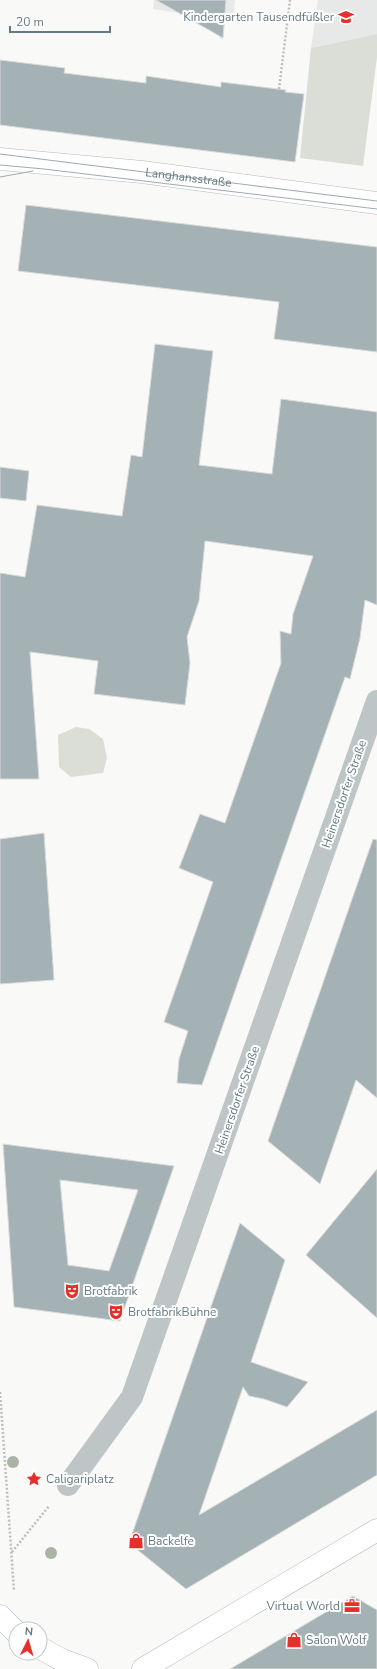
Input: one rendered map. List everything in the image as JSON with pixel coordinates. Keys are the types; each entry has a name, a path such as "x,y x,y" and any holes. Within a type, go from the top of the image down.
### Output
{"street":[{"name":"Langhansstraße","path":"0,159 142,172 377,203"},
{"name":"Heinersdorfer Straße","path":"68,1485 132,1397 377,701"},
{"path":"143,1669 377,1530"},
{"path":"0,1616 8,1624"},
{"path":"48,1652 62,1660 87,1669"}],"path":[{"path":"279,89 290,0"},
{"path":"0,1392 14,1595"},
{"path":"12,1552 68,1485"}],"shaded area":[{"path":"154,0 235,0 233,20 225,20 223,39 220,39 219,36 179,13 153,9"},
{"name":"Kindergarten Tausendfüßler","path":"318,0 377,0 377,34 311,48"},
{"path":"377,34 377,57 363,166 300,158 311,48"},
{"path":"76,727 89,729 103,739 107,758 103,773 71,777 59,767 58,735"}],"building":[{"path":"156,0 226,0 223,38"},
{"path":"0,60 65,68 64,73 146,83 146,76 221,87 221,82 286,90 285,92 304,94 295,162 0,125"},
{"path":"26,205 377,247 377,352 274,339 279,302 18,271"},
{"path":"155,344 213,351 199,465 272,474 281,399 377,412 377,605 365,600 360,638 350,679 345,677 202,1085 177,1083 179,1059 188,1031 164,1022 213,882 179,868 200,814 225,823 281,663 280,631 291,634 293,614 313,556 205,541 199,601 187,637 190,663 185,705 94,694 98,661 30,652 39,779 0,779 0,573 25,577 37,505 122,516 131,455 142,457"},
{"path":"0,467 29,471 26,501 0,498"},
{"path":"44,833 54,980 0,984 0,839"},
{"path":"373,839 377,840 377,1098 356,1080 320,1184 268,1141"},
{"path":"3,1144 174,1166 120,1321 14,1307","holes":["60,1180 138,1190 109,1271 68,1265"]},
{"path":"377,1169 377,1318 306,1255"},
{"path":"240,1223 285,1260 251,1362 308,1382 287,1407 264,1399 249,1396 243,1387 199,1515 377,1410 377,1475 186,1589 129,1543"},
{"path":"353,1596 377,1610 377,1669 230,1669"}],"tram line":[{"path":"0,154 377,201"},
{"path":"0,165 377,209"},
{"path":"0,177 33,171"}],"place":[{"name":"Kindergarten Tausendfüßler","path":"346,17"},
{"name":"Brotfabrik","path":"72,1291"},
{"name":"BrotfabrikBühne","path":"116,1312"},
{"name":"Caligariplatz","path":"34,1479"},
{"name":"Backelfe","path":"136,1541"},
{"name":"Virtual World","path":"352,1606"},
{"name":"Salon Wolf","path":"294,1640"}]}
